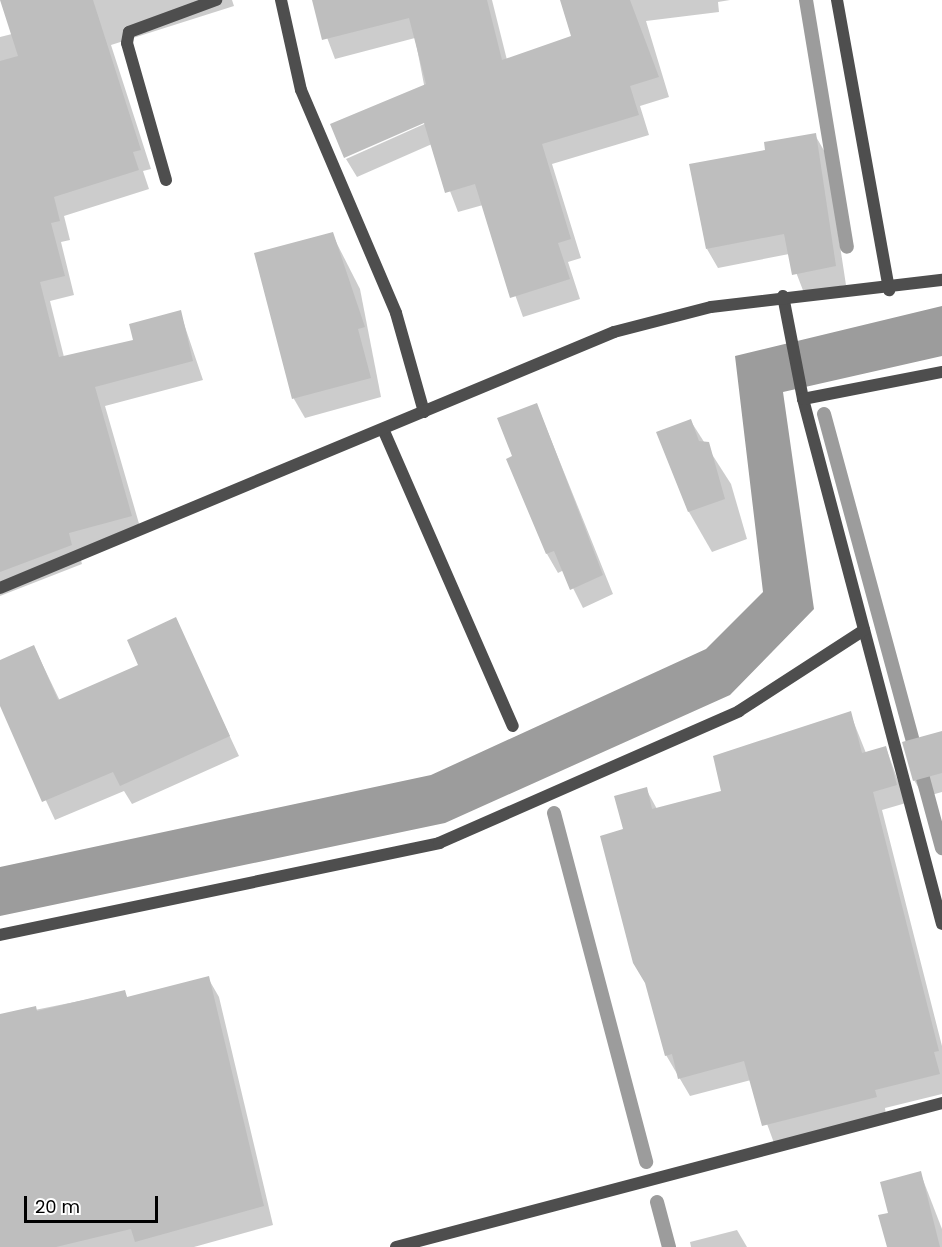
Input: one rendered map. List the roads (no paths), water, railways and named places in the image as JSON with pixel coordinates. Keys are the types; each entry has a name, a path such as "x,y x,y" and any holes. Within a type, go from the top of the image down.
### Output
{"street":[{"path":"166,180 127,43 129,32 216,0"},
{"path":"281,0 301,90 396,313 424,412"},
{"path":"837,0 889,290"},
{"path":"0,588 615,332 711,307 783,296 889,290 942,280"},
{"path":"783,296 802,395 942,924"},
{"path":"802,395 942,372"},
{"path":"383,429 513,726"},
{"path":"0,934 439,843 739,711 864,630"},
{"path":"396,1247 942,1103"}],"waterway":[{"path":"806,0 847,247"},
{"path":"824,414 942,848"},
{"path":"554,813 646,1162"},
{"path":"657,1202 669,1247"}]}
